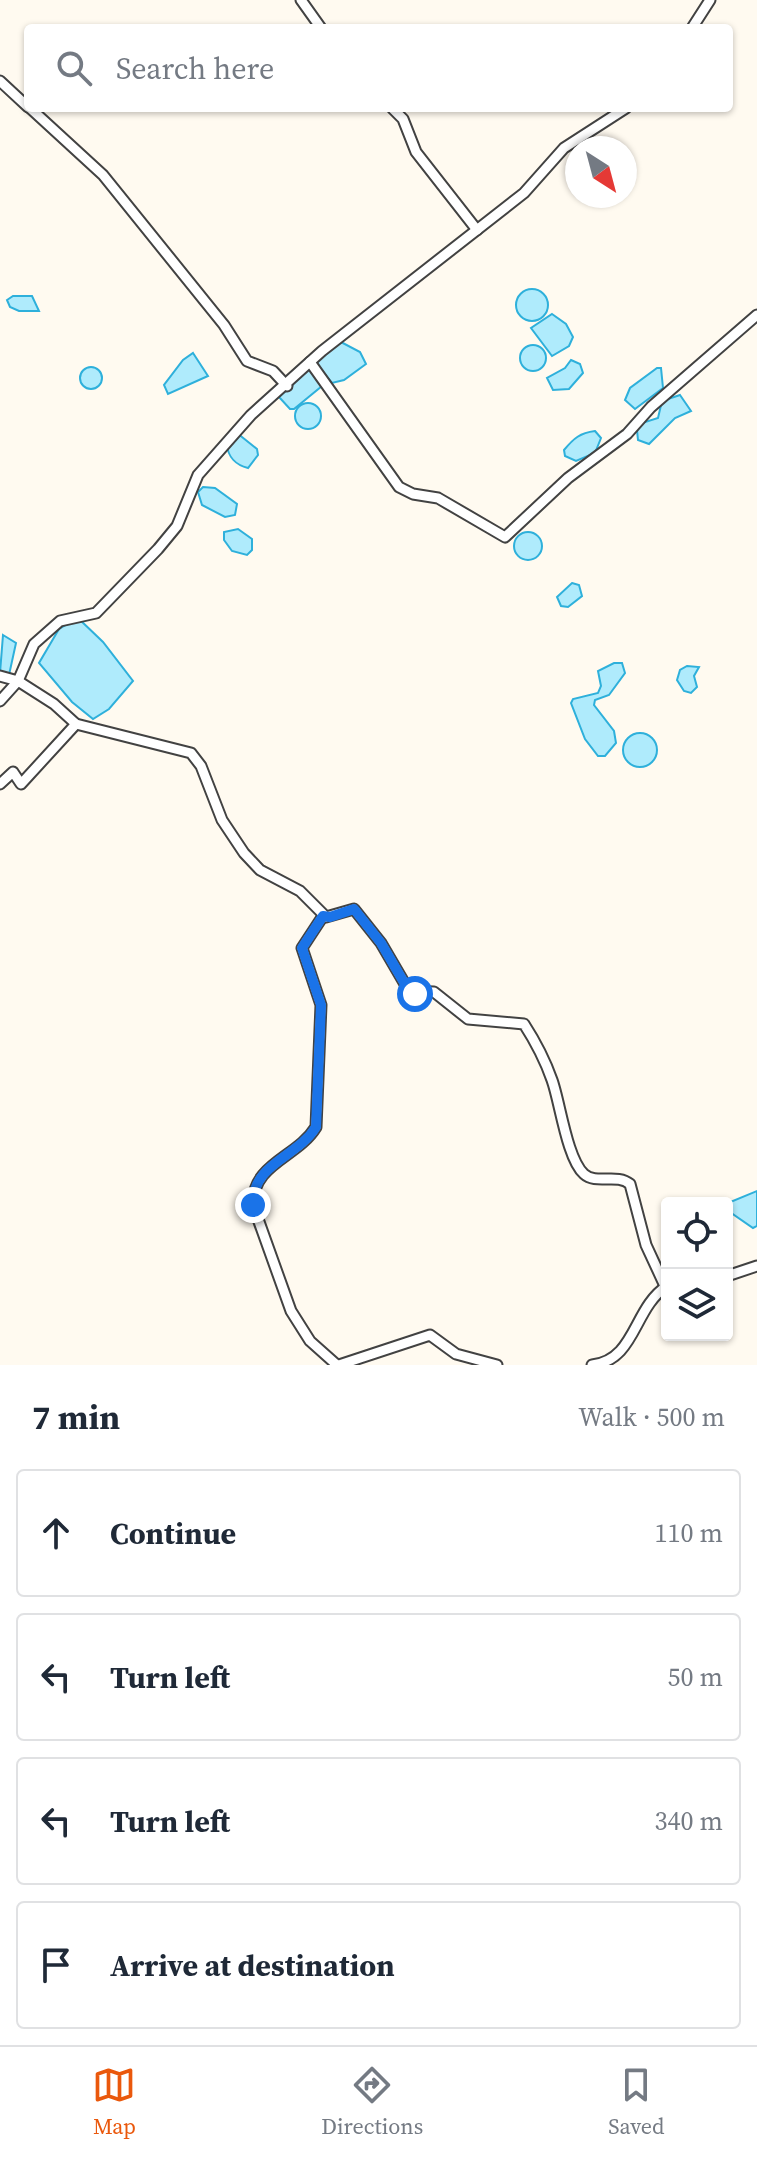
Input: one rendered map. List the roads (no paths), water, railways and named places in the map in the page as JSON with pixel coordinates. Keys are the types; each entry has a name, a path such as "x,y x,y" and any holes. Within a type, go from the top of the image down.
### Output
{"street":[{"path":"301,0 318,24"},
{"path":"695,24 710,0"},
{"path":"0,81 24,103"},
{"path":"34,112 103,175 224,325 247,361 273,371 287,386"},
{"path":"396,112 403,119 416,152 477,230"},
{"path":"0,701 18,681 28,654 42,636 60,621 96,613 158,549 177,526 198,475 224,443 310,362 524,193 564,148 620,112"},
{"path":"310,362 399,487 413,494 438,498 505,537 568,478 627,434 651,407 757,315"},
{"path":"0,676 18,681 54,704 76,724 191,753 201,766 222,820 244,853 260,870 300,891 323,916 330,917 354,909 381,943 409,991 434,992 468,1019 524,1024 552,1081 563,1124 580,1170 593,1179 622,1179 630,1184 646,1245 661,1276"},
{"path":"0,784 13,772 21,784 76,724"},
{"path":"323,916 302,948 321,1005 316,1127 305,1140 263,1172 253,1194 253,1205 291,1311 310,1341 338,1365 430,1335 456,1354 497,1365"},
{"path":"733,1274 757,1266"},
{"path":"592,1365 607,1363 625,1350 649,1303 661,1291"}],"water":[{"path":"532,289 544,293 548,305 544,317 532,321 520,317 516,305 520,293"},
{"path":"13,296 32,296 39,311 19,311 10,307 7,300"},
{"path":"552,314 566,324 573,337 569,346 552,356 531,328"},
{"path":"339,341 360,352 366,364 344,380 332,383 314,361"},
{"path":"533,345 542,349 546,358 542,367 533,371 524,367 520,358 524,349"},
{"path":"193,353 208,376 168,394 164,385 183,360"},
{"path":"571,360 580,364 583,373 569,389 553,390 547,378 565,368"},
{"path":"91,367 99,370 102,378 99,386 91,389 83,386 80,378 83,370"},
{"path":"311,367 322,386 290,409 279,397"},
{"path":"661,368 663,388 635,409 625,400 630,388"},
{"path":"680,395 691,411 675,418 649,444 638,440 637,430 642,423 658,418 662,401"},
{"path":"308,403 317,407 321,416 317,425 308,429 299,425 295,416 299,407"},
{"path":"595,431 601,438 595,453 576,461 565,456 564,450 574,439"},
{"path":"237,433 257,449 258,455 248,468 233,460 229,453 227,445"},
{"path":"203,487 215,488 237,504 235,515 225,517 202,505 198,492"},
{"path":"238,529 252,539 252,550 247,555 232,551 224,540 224,532"},
{"path":"528,532 538,536 542,546 538,556 528,560 518,556 514,546 518,536"},
{"path":"572,583 579,585 582,596 568,607 561,606 557,597"},
{"path":"78,618 103,642 133,681 109,709 93,719 72,702 39,663 59,629"},
{"path":"3,635 16,643 9,675 0,673"},
{"path":"614,663 622,663 625,673 609,695 595,700 594,705 614,731 616,743 605,756 598,756 585,739 571,703 573,699 598,693 601,686 598,671"},
{"path":"687,666 699,667 694,676 697,687 691,693 684,691 677,680 680,670"},
{"path":"640,733 652,738 657,750 652,762 640,767 628,762 623,750 628,738"},
{"path":"757,1191 757,1226 753,1228 733,1214 733,1201"}]}
